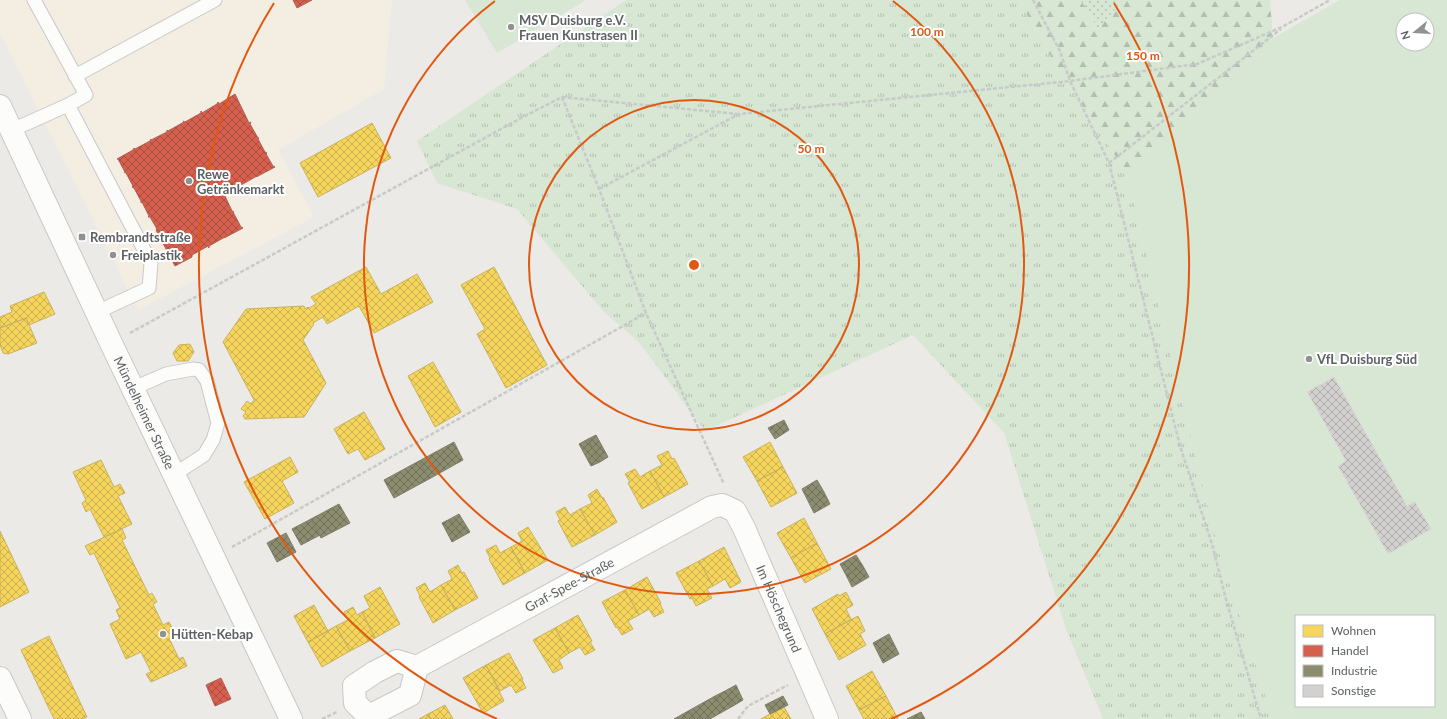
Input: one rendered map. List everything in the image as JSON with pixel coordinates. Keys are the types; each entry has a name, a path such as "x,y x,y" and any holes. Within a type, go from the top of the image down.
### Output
{"main road":[{"name":"Mündelheimer Straße","path":"0,106 6,133 134,388 291,719"},
{"name":"Graf-Spee-Straße","path":"417,667 712,507 722,505"},
{"name":"Im Höschegrund","path":"722,505 735,511 744,528 828,719"},
{"path":"0,678 20,719"}],"lane":[{"path":"6,133 68,105 86,95 34,0"},
{"path":"75,76 214,0"},
{"path":"68,105 151,263 149,288 97,312"},
{"path":"134,388 166,374 193,369 199,370 207,381 218,423 213,440 204,455 174,474"}],"path":[{"path":"1033,0 1060,51 1070,81 1109,163 1180,446 1212,544 1261,719"},
{"path":"111,343 562,97 739,114 1070,81 1197,64 1282,27 1330,0"},
{"path":"1109,163 1282,27"},
{"path":"562,97 646,313 723,482 722,505"},
{"path":"599,189 739,114"},
{"path":"214,557 646,313"},
{"path":"738,719 748,706 808,674"}],"shaded area":[{"path":"0,0 392,0 384,89 278,150 314,217 138,310 0,33"}],"green space":[{"name":"MSV Duisburg e.V. Frauen Kunstrasen II","path":"465,0 586,0 497,53"},
{"path":"626,0 1019,0 1059,71 1127,174 1217,544 1273,719 1103,719 1066,629 1004,433 913,335 705,431 638,341 604,312 517,209 437,183 417,141"},
{"path":"1019,0 1081,0 1098,29 1123,0 1270,0 1273,38 1127,174 1059,71"},
{"path":"1081,0 1123,0 1098,29"},
{"name":"VfL Duisburg Süd","path":"1340,0 1447,0 1447,719 1273,719 1217,544 1127,174 1273,38"}],"building: Wohnen":[{"path":"372,123 391,158 318,197 300,163"},
{"path":"366,267 381,294 417,274 433,302 374,333 359,306 327,324 323,317 313,323 314,324 303,340 326,383 304,417 245,419 243,416 246,412 241,409 247,401 251,404 254,400 223,342 246,309 304,306 305,309 308,307 309,308 316,304 311,297"},
{"path":"494,267 547,365 506,388 477,334 485,329 461,285"},
{"path":"44,292 55,314 29,325 26,318 0,328 0,317 12,312 10,306"},
{"path":"26,318 37,343 8,354 3,353 0,345 0,328"},
{"path":"190,344 194,352 188,361 177,361 173,353 179,345"},
{"path":"433,362 461,412 435,427 408,376"},
{"path":"364,412 385,449 365,460 358,449 348,454 334,429"},
{"path":"770,442 783,467 757,481 743,457"},
{"path":"668,451 672,459 674,458 688,484 664,497 650,471 662,465 657,456"},
{"path":"290,457 298,472 282,481 294,503 265,519 244,482"},
{"path":"101,460 114,487 120,484 125,493 118,496 132,524 104,537 90,509 86,512 82,503 86,500 73,472"},
{"path":"783,467 797,493 771,507 757,481"},
{"path":"635,469 640,477 650,471 664,497 642,509 628,483 630,482 625,474"},
{"path":"597,489 617,522 595,535 580,509 592,503 588,495"},
{"path":"565,507 570,515 580,509 595,535 572,547 558,521 560,520 556,512"},
{"path":"804,518 817,543 791,558 777,533"},
{"path":"528,527 548,560 525,573 511,547 522,541 518,533"},
{"path":"122,529 126,538 122,540 149,595 152,593 157,602 153,604 163,625 169,622 176,635 169,638 179,659 183,657 187,666 151,682 146,674 151,672 141,652 126,659 110,624 120,619 116,610 120,608 94,553 90,555 85,546"},
{"path":"0,531 29,592 0,607"},
{"path":"817,543 831,569 805,583 791,558"},
{"path":"496,545 500,553 511,547 525,573 503,585 489,559 490,558 486,550"},
{"path":"724,547 741,582 730,588 725,579 713,586 699,561"},
{"path":"699,561 713,586 707,589 712,598 696,606 692,598 690,599 676,573"},
{"path":"458,565 462,573 464,572 478,598 455,610 441,585 452,579 448,571"},
{"path":"647,577 661,603 660,604 664,612 654,617 649,609 639,615 625,590"},
{"path":"425,583 430,592 441,585 455,610 433,623 419,597 420,596 416,588"},
{"path":"380,587 400,624 375,638 362,612 370,608 364,596"},
{"path":"625,590 639,615 628,621 633,629 622,635 617,627 616,628 602,602"},
{"path":"846,592 853,605 846,609 851,619 825,634 812,609 838,594 839,596"},
{"path":"314,605 328,631 308,642 294,616"},
{"path":"353,607 357,615 362,612 375,638 350,651 336,626 348,620 344,612"},
{"path":"578,615 592,641 590,642 595,650 585,655 580,647 569,653 555,628"},
{"path":"858,616 865,631 860,634 866,645 839,660 825,634"},
{"path":"336,626 350,651 322,667 308,642"},
{"path":"555,628 569,653 559,660 563,668 553,673 533,640"},
{"path":"49,636 87,717 82,719 54,719 21,650"},
{"path":"509,653 523,679 522,680 526,688 516,693 511,685 500,691 486,665"},
{"path":"486,665 504,701 483,713 463,678"},
{"path":"872,671 886,696 859,710 846,686"},
{"path":"886,696 898,719 864,719 859,710"},
{"path":"445,705 453,719 431,719 428,714"},
{"path":"784,707 791,719 761,719 770,714"},
{"path":"428,714 431,719 419,719"}],"building: Handel":[{"path":"293,0 312,0 297,8"},
{"name":"Rewe Getränkemarkt","path":"235,94 249,123 251,122 250,124 259,138 258,139 265,152 267,153 266,154 275,167 224,194 232,211 243,228 209,246 209,248 208,246 175,266 156,230 157,229 150,217 148,217 149,216 142,202 141,203 117,159 134,148 135,149 151,139 167,132 167,130 168,131 184,122 183,121 185,122 201,113 201,111 202,113 218,102 219,104"},
{"path":"221,678 231,699 215,706 206,685"}],"building: Industrie":[{"path":"784,420 789,430 775,439 768,428"},
{"path":"596,435 608,457 600,462 588,439"},
{"path":"588,439 600,462 591,466 579,444"},
{"path":"454,442 463,460 429,479 419,461"},
{"path":"419,461 429,479 394,498 384,480"},
{"path":"817,480 824,492 808,501 802,489"},
{"path":"824,492 830,504 814,513 808,501"},
{"path":"339,504 350,523 321,538 311,519"},
{"path":"459,514 470,532 461,537 450,519"},
{"path":"311,519 320,535 301,545 292,529"},
{"path":"450,519 461,537 452,542 442,523"},
{"path":"286,533 296,552 277,562 267,543"},
{"path":"856,555 863,566 846,575 840,564"},
{"path":"863,566 869,577 852,587 846,575"},
{"path":"889,634 894,644 878,653 873,643"},
{"path":"894,644 899,654 883,663 878,653"},
{"path":"736,685 743,700 733,706 725,691"},
{"path":"725,691 733,706 724,711 715,696"},
{"path":"715,696 724,711 710,719 695,719 690,710"},
{"path":"783,696 788,705 770,714 765,705"},
{"path":"690,710 695,719 674,719"},
{"path":"921,712 925,719 907,719"}],"building: Sonstige":[{"path":"1334,377 1407,506 1415,502 1431,529 1388,554 1338,466 1346,461 1307,392"}],"place":[{"name":"MSV Duisburg e.V. Frauen Kunstrasen II","path":"511,27"},
{"name":"Rewe Getränkemarkt","path":"189,181"},
{"name":"Rembrandtstraße","path":"82,237"},
{"name":"Freiplastik","path":"113,255"},
{"name":"VfL Duisburg Süd","path":"1309,359"},
{"name":"Hütten-Kebap","path":"163,634"}]}
